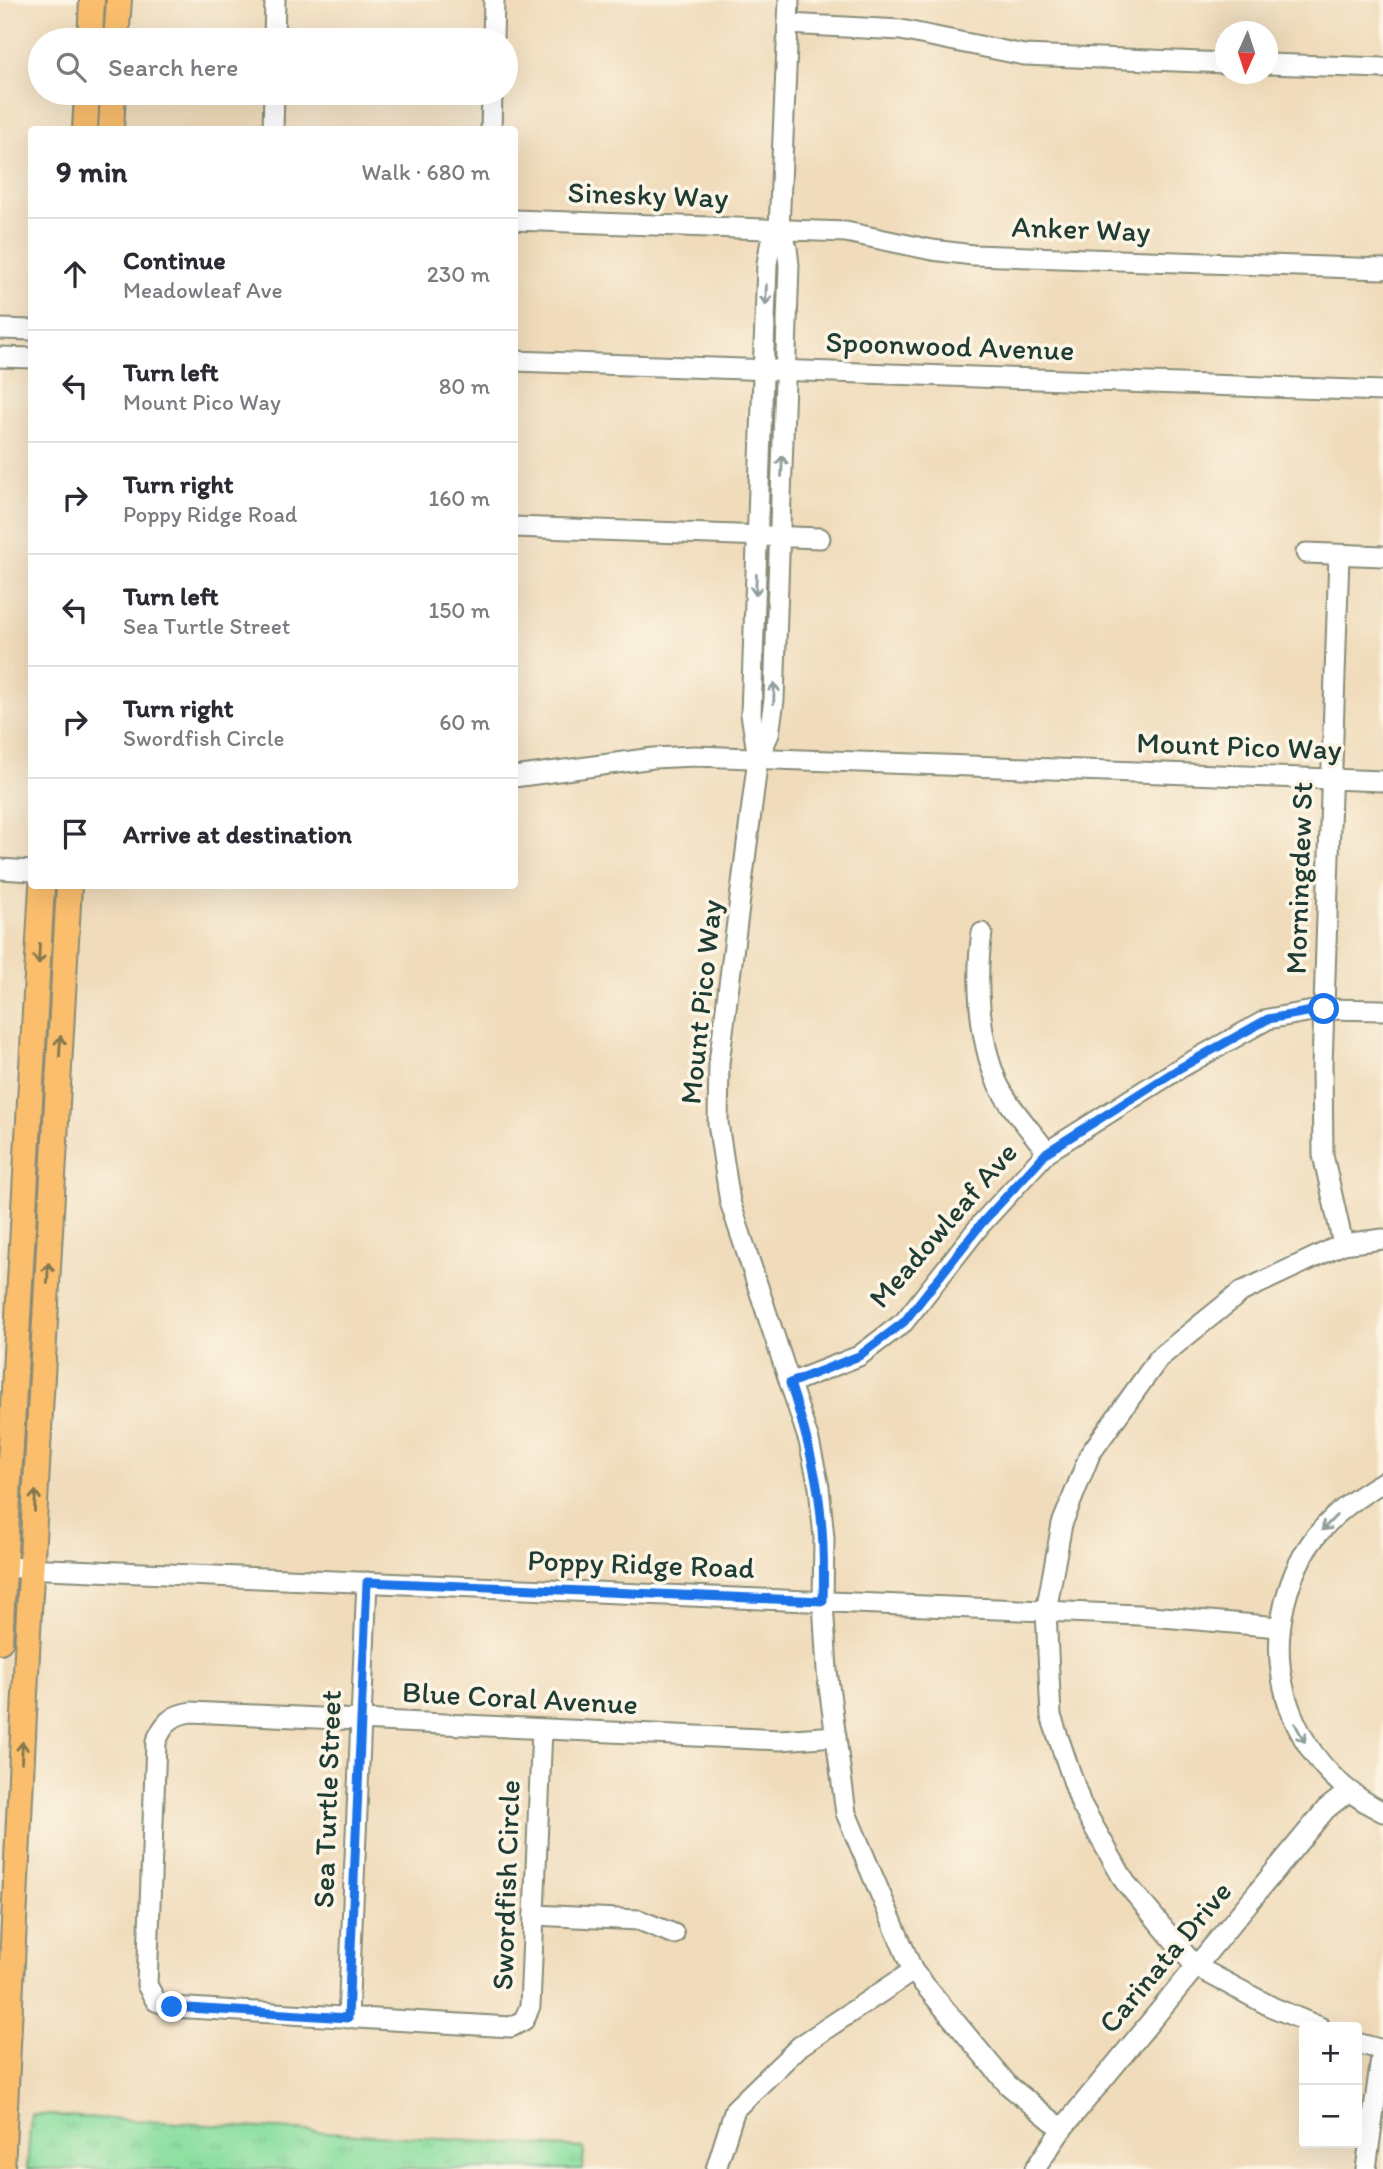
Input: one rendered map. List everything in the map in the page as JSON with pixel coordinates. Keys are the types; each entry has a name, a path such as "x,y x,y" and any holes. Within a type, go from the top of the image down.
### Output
{"main road":[{"path":"91,28 92,0"},
{"path":"117,28 119,0"},
{"path":"85,126 86,105"},
{"path":"111,126 112,105"},
{"path":"0,1641 2,1567 43,889"},
{"path":"2,2169 3,2102 69,889"}],"street":[{"path":"274,28 275,0"},
{"path":"493,28 494,0"},
{"path":"779,229 789,0"},
{"path":"788,24 901,30 1024,55 1215,63"},
{"path":"1278,64 1383,68"},
{"path":"274,105 274,126"},
{"path":"491,126 492,105"},
{"name":"Sinesky Way","path":"518,220 779,229"},
{"name":"Anker Way","path":"779,229 868,235 932,250 973,255 1383,269"},
{"name":"Mount Pico Way","path":"779,229 767,255 751,715 758,758 720,1053 718,1123 730,1202 809,1441 819,1487 824,1538 823,1601 846,1813 913,1971 1008,2085 1062,2129"},
{"name":"Mount Pico Way","path":"758,758 773,717 789,256 779,229"},
{"path":"0,328 28,330"},
{"path":"0,357 28,358"},
{"name":"Spoonwood Avenue","path":"518,361 1383,391"},
{"path":"518,527 820,538"},
{"path":"1306,553 1383,556"},
{"name":"Morningdew St","path":"1339,555 1324,1009 1323,1155 1343,1244"},
{"name":"Mount Pico Way","path":"518,776 653,758 758,758 1383,781"},
{"path":"0,869 28,872"},
{"path":"982,933 977,966 979,1011 998,1082 1047,1152"},
{"name":"Meadowleaf Ave","path":"790,1383 859,1356 904,1322 981,1224 1047,1152 1180,1068 1268,1019 1324,1009 1383,1010"},
{"path":"1308,2022 1272,2007 1195,1966 1125,1882 1081,1804 1051,1716 1045,1611 1062,1524 1090,1454 1159,1358 1241,1292 1343,1244 1383,1239"},
{"path":"1383,1482 1350,1501 1315,1536 1291,1579 1279,1627 1281,1678 1293,1718 1314,1755 1349,1791 1383,1812"},
{"name":"Poppy Ridge Road","path":"2,1567 1045,1611 1185,1618 1279,1627"},
{"name":"Sea Turtle Street","path":"348,2018 367,1582"},
{"name":"Blue Coral Avenue","path":"164,1725 176,1715 191,1712 780,1740 836,1736"},
{"name":"Swordfish Circle","path":"164,1725 156,1742 148,1972 148,1985 156,2001 172,2007 511,2027 524,2020 530,2006 542,1729"},
{"name":"Carinata Drive","path":"1035,2169 1062,2129 1195,1966 1326,1809 1349,1791"},
{"path":"534,1914 639,1920 674,1934"},
{"path":"716,2169 735,2109 800,2046 913,1971"},
{"path":"1362,2044 1383,2050 1366,2169"}],"green space":[{"path":"31,2114 584,2148 583,2169 27,2169"}],"route":[{"path":"172,2007 348,2018 367,1582 823,1601 824,1538 819,1487 809,1441 790,1383 859,1356 904,1322 981,1224 1047,1152 1180,1068 1268,1019 1324,1009"}]}
